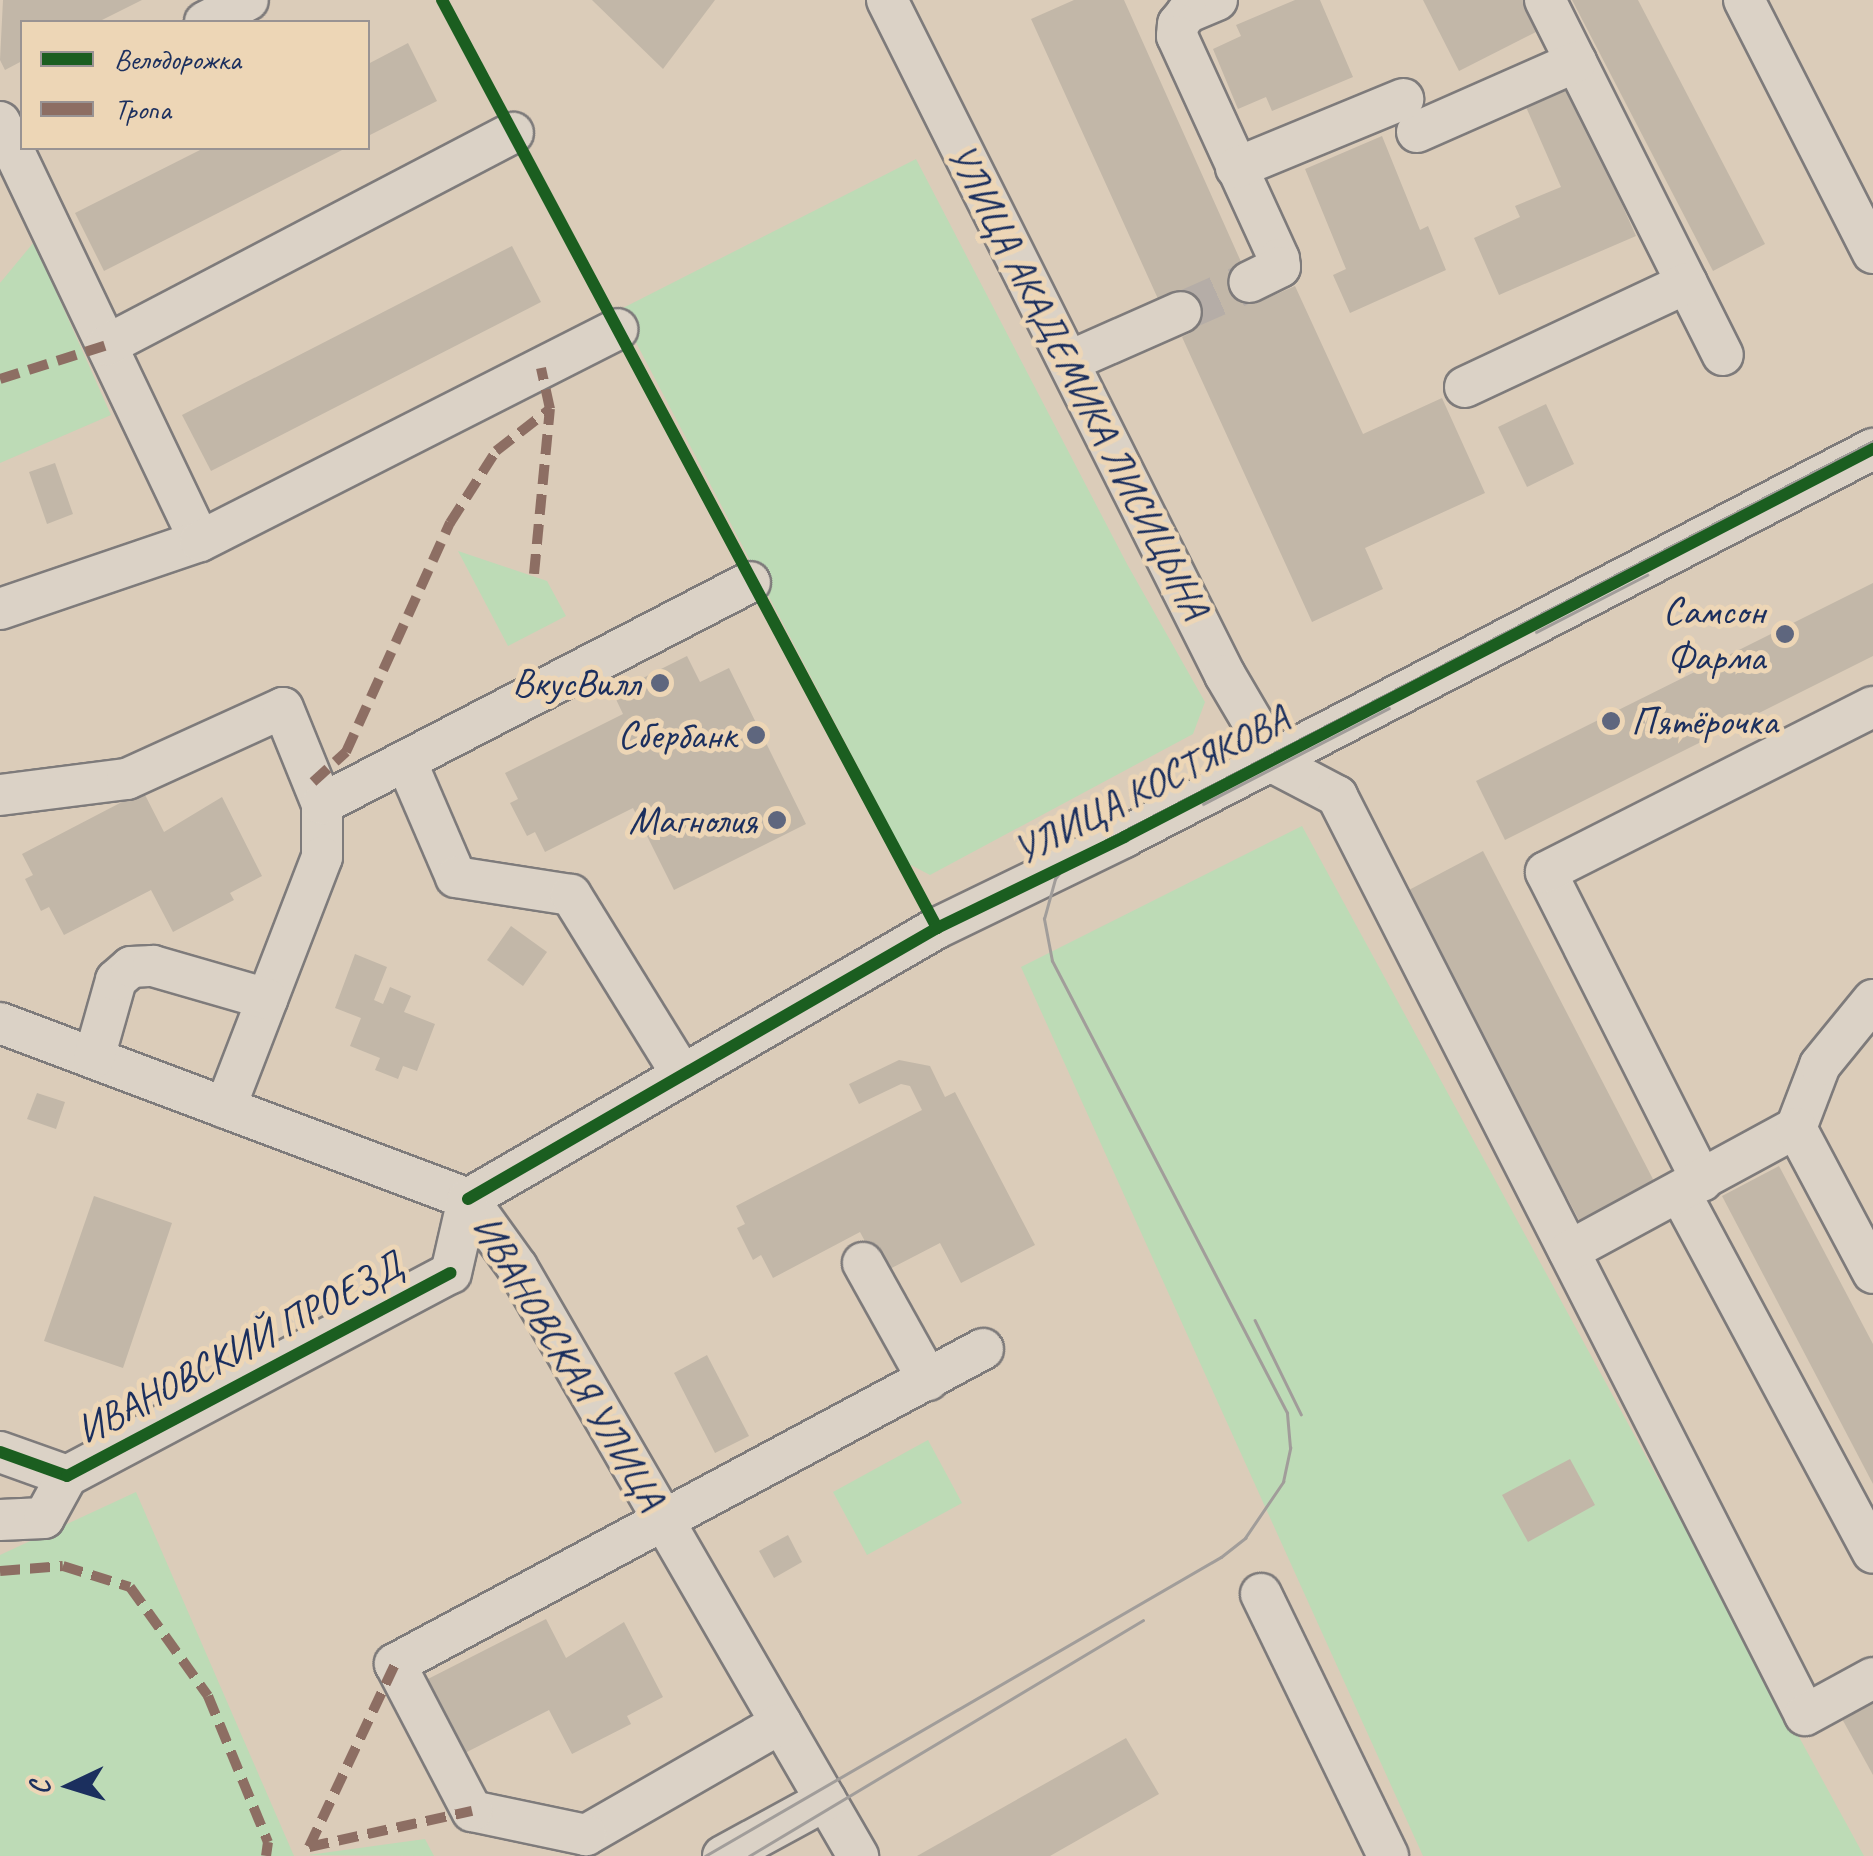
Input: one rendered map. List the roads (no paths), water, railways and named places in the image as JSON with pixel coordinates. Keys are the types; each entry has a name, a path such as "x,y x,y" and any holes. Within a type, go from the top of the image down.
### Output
{"street":[{"path":"209,20 248,0"},
{"name":"УЛИЦА АКАДЕМИКА ЛИСИЦЫНА","path":"887,0 1226,675 1275,758"},
{"path":"1217,0 1187,14 1178,24 1177,36 1280,267 1250,282"},
{"path":"1544,0 1723,355"},
{"path":"1744,0 1873,254"},
{"path":"1236,168 1576,62"},
{"path":"8,123 106,345 200,541"},
{"path":"106,345 512,133"},
{"path":"1465,387 1687,283"},
{"path":"1070,362 1181,312"},
{"path":"0,609 200,541 616,329"},
{"name":"УЛИЦА КОСТЯКОВА","path":"468,1199 936,928 1275,758 1873,448"},
{"path":"322,804 750,582"},
{"path":"1873,707 1546,872 1691,1187 1873,1553"},
{"path":"0,795 127,779 283,708 322,804 322,857 225,1108"},
{"path":"1275,758 1278,765 1337,796 1805,1716 1873,1678"},
{"path":"406,760 456,877 571,895 680,1073"},
{"path":"94,1058 116,980 131,967 154,966 267,999"},
{"path":"1569,1251 1796,1128 1820,1064 1873,1000"},
{"name":"ИВАНОВСКАЯ УЛИЦА","path":"0,1023 468,1199 517,1267 858,1856"},
{"path":"1796,1128 1873,1273"},
{"name":"ИВАНОВСКИЙ ПРОЕЗД","path":"0,1452 67,1476 451,1272 468,1199"},
{"path":"864,1263 928,1380"},
{"path":"782,1723 586,1835 472,1810 395,1664 983,1350"},
{"path":"0,1520 44,1518 67,1476"},
{"path":"1261,1594 1388,1856"},
{"path":"723,1856 826,1800"}],"tunnel":[{"path":"1181,312 1249,282"}],"tram line":[{"path":"705,1856 1221,1557 1245,1538 1283,1482 1290,1448 1287,1413 1052,961 1044,919 1055,879 1070,859 1873,441"},
{"path":"1536,632 1647,575"},
{"path":"1203,804 1389,708"},
{"path":"1255,1320 1301,1414"},
{"path":"749,1856 1143,1620"}],"place":[{"name":"Самсон Фарма","path":"1785,634"},
{"name":"ВкусВилл","path":"660,683"},
{"name":"Пятёрочка","path":"1611,721"},
{"name":"Сбербанк","path":"756,735"},
{"name":"Магнолия","path":"777,820"}]}
